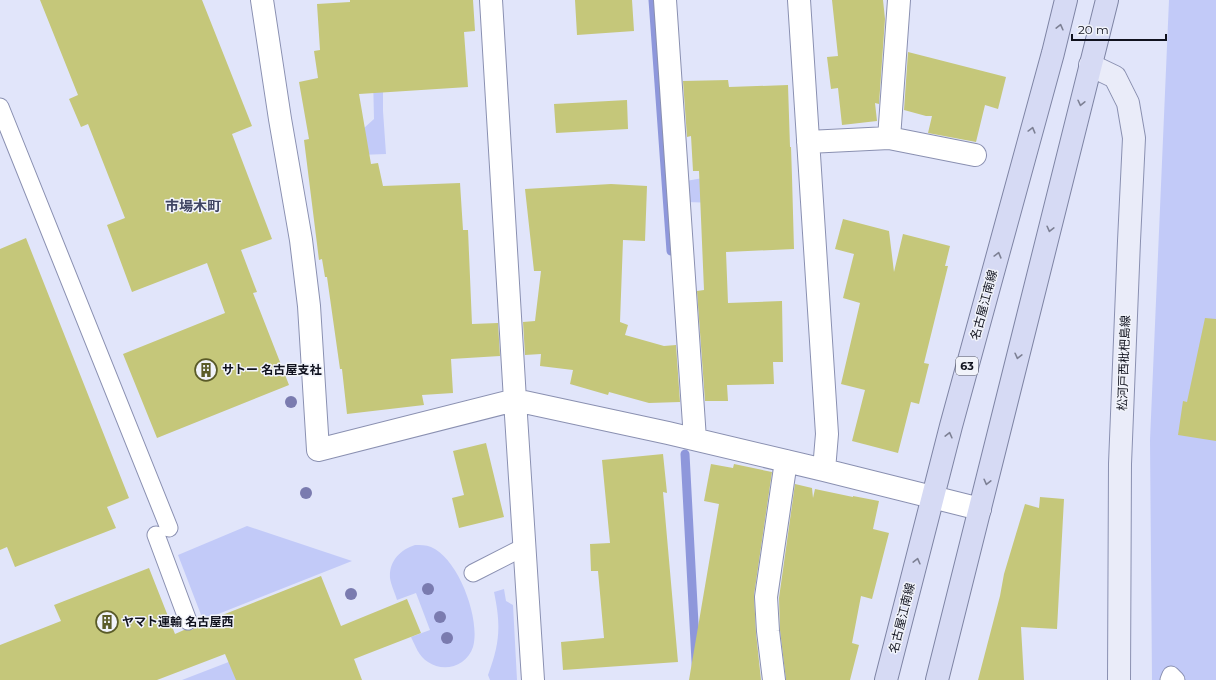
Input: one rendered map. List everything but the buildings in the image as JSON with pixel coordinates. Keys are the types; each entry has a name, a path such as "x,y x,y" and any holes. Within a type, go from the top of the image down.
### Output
{"main road":[{"name":"名古屋江南線","path":"886,680 1066,0"},
{"path":"937,680 1107,0"},
{"name":"松河戸西枇杷島線","path":"1090,65 1115,77 1128,103 1134,138 1128,241 1120,464 1119,680"}],"street":[{"path":"262,0 280,120 302,240 309,306 318,450 514,400 786,460 980,509"},
{"path":"491,0 514,400 534,680"},
{"path":"665,0 694,439"},
{"path":"799,0 827,434 824,470"},
{"path":"889,138 899,0"},
{"path":"808,142 889,138 975,155"},
{"path":"774,680 768,632 766,597 786,460"}],"lane":[{"path":"0,107 162,531 188,621"},
{"path":"473,573 524,547"},
{"path":"1169,680 1171,675 1176,680"}],"shaded area":[{"path":"1169,0 1216,0 1216,680 1152,680 1150,440"},
{"path":"383,74 383,111 386,154 333,156 374,119 373,76"},
{"path":"714,176 717,203 687,202 686,181"},
{"path":"247,526 352,561 203,620 178,555"},
{"path":"415,545 425,545 441,553 450,563 458,576 470,606 474,621 475,635 473,647 466,659 454,666 441,667 428,662 422,657 411,637 430,630 416,593 397,600 392,586 390,572 391,566 396,557 400,553"},
{"path":"504,589 506,601 513,605 517,680 490,680 488,675 495,653 498,634 498,614 494,592"},
{"path":"239,658 247,680 182,680"}],"waterway":[{"path":"653,0 671,251"},
{"path":"685,454 697,680"}],"place":[{"name":"サトー 名古屋支社","path":"206,370"},
{"name":"ヤマト運輸 名古屋西","path":"107,622"}],"district":[{"name":"市場木町","path":"193,206"}]}
